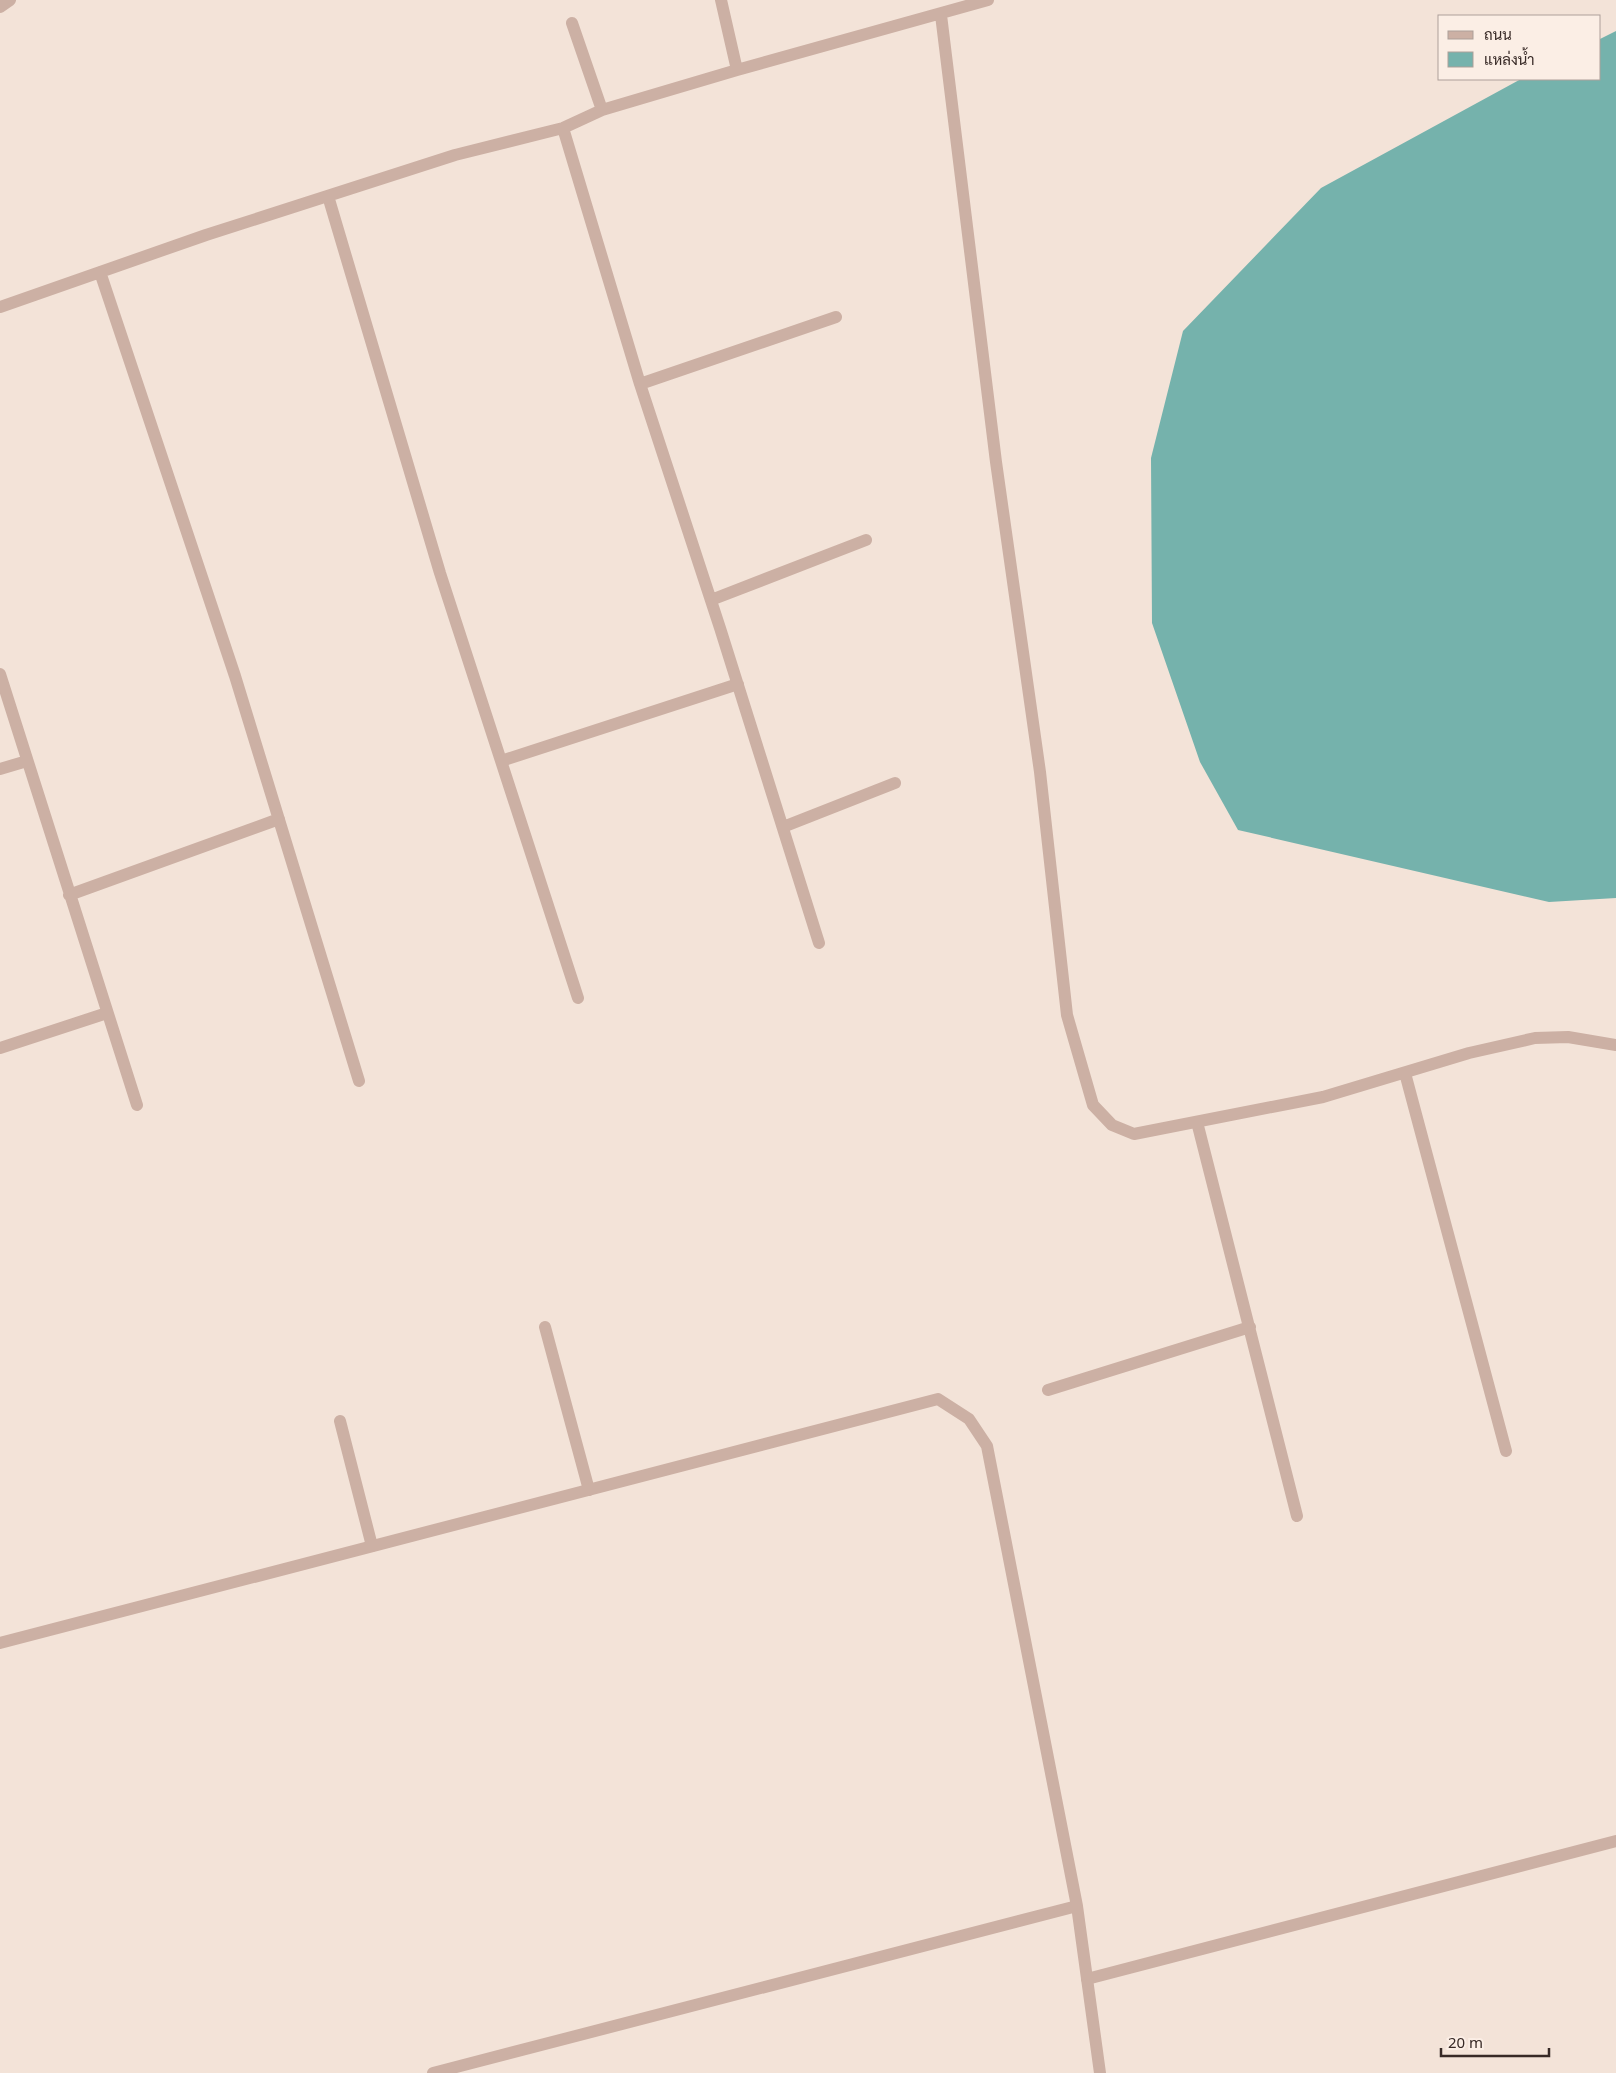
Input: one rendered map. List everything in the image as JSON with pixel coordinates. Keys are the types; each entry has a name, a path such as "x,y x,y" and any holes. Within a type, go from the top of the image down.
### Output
{"street":[{"path":"0,7 10,0"},
{"path":"721,0 737,70"},
{"path":"0,307 100,272 455,155 563,128 602,110 737,70 941,15 988,0"},
{"path":"941,15 996,462 1040,772 1067,1015 1094,1105 1112,1125 1134,1134 1323,1098 1468,1053 1535,1038 1568,1037 1616,1045"},
{"path":"572,23 602,110"},
{"path":"563,128 640,384 738,684 819,943"},
{"path":"328,196 437,564 578,998"},
{"path":"100,272 235,676 359,1081"},
{"path":"640,384 836,317"},
{"path":"711,600 866,540"},
{"path":"0,674 137,1105"},
{"path":"501,761 738,684"},
{"path":"0,769 27,761"},
{"path":"783,827 895,783"},
{"path":"69,895 279,819"},
{"path":"0,1048 107,1012"},
{"path":"1405,1073 1506,1451"},
{"path":"1197,1122 1297,1516"},
{"path":"545,1327 589,1490"},
{"path":"1048,1390 1250,1327"},
{"path":"0,1642 938,1399 969,1419 986,1446 1077,1906 1100,2073"},
{"path":"340,1421 372,1546"},
{"path":"1087,1980 1616,1841"},
{"path":"433,2073 1077,1906"}],"water":[{"path":"1616,31 1616,898 1549,902 1238,830 1200,762 1152,623 1151,458 1183,331 1321,188 1519,80 1601,80 1601,38"}]}
